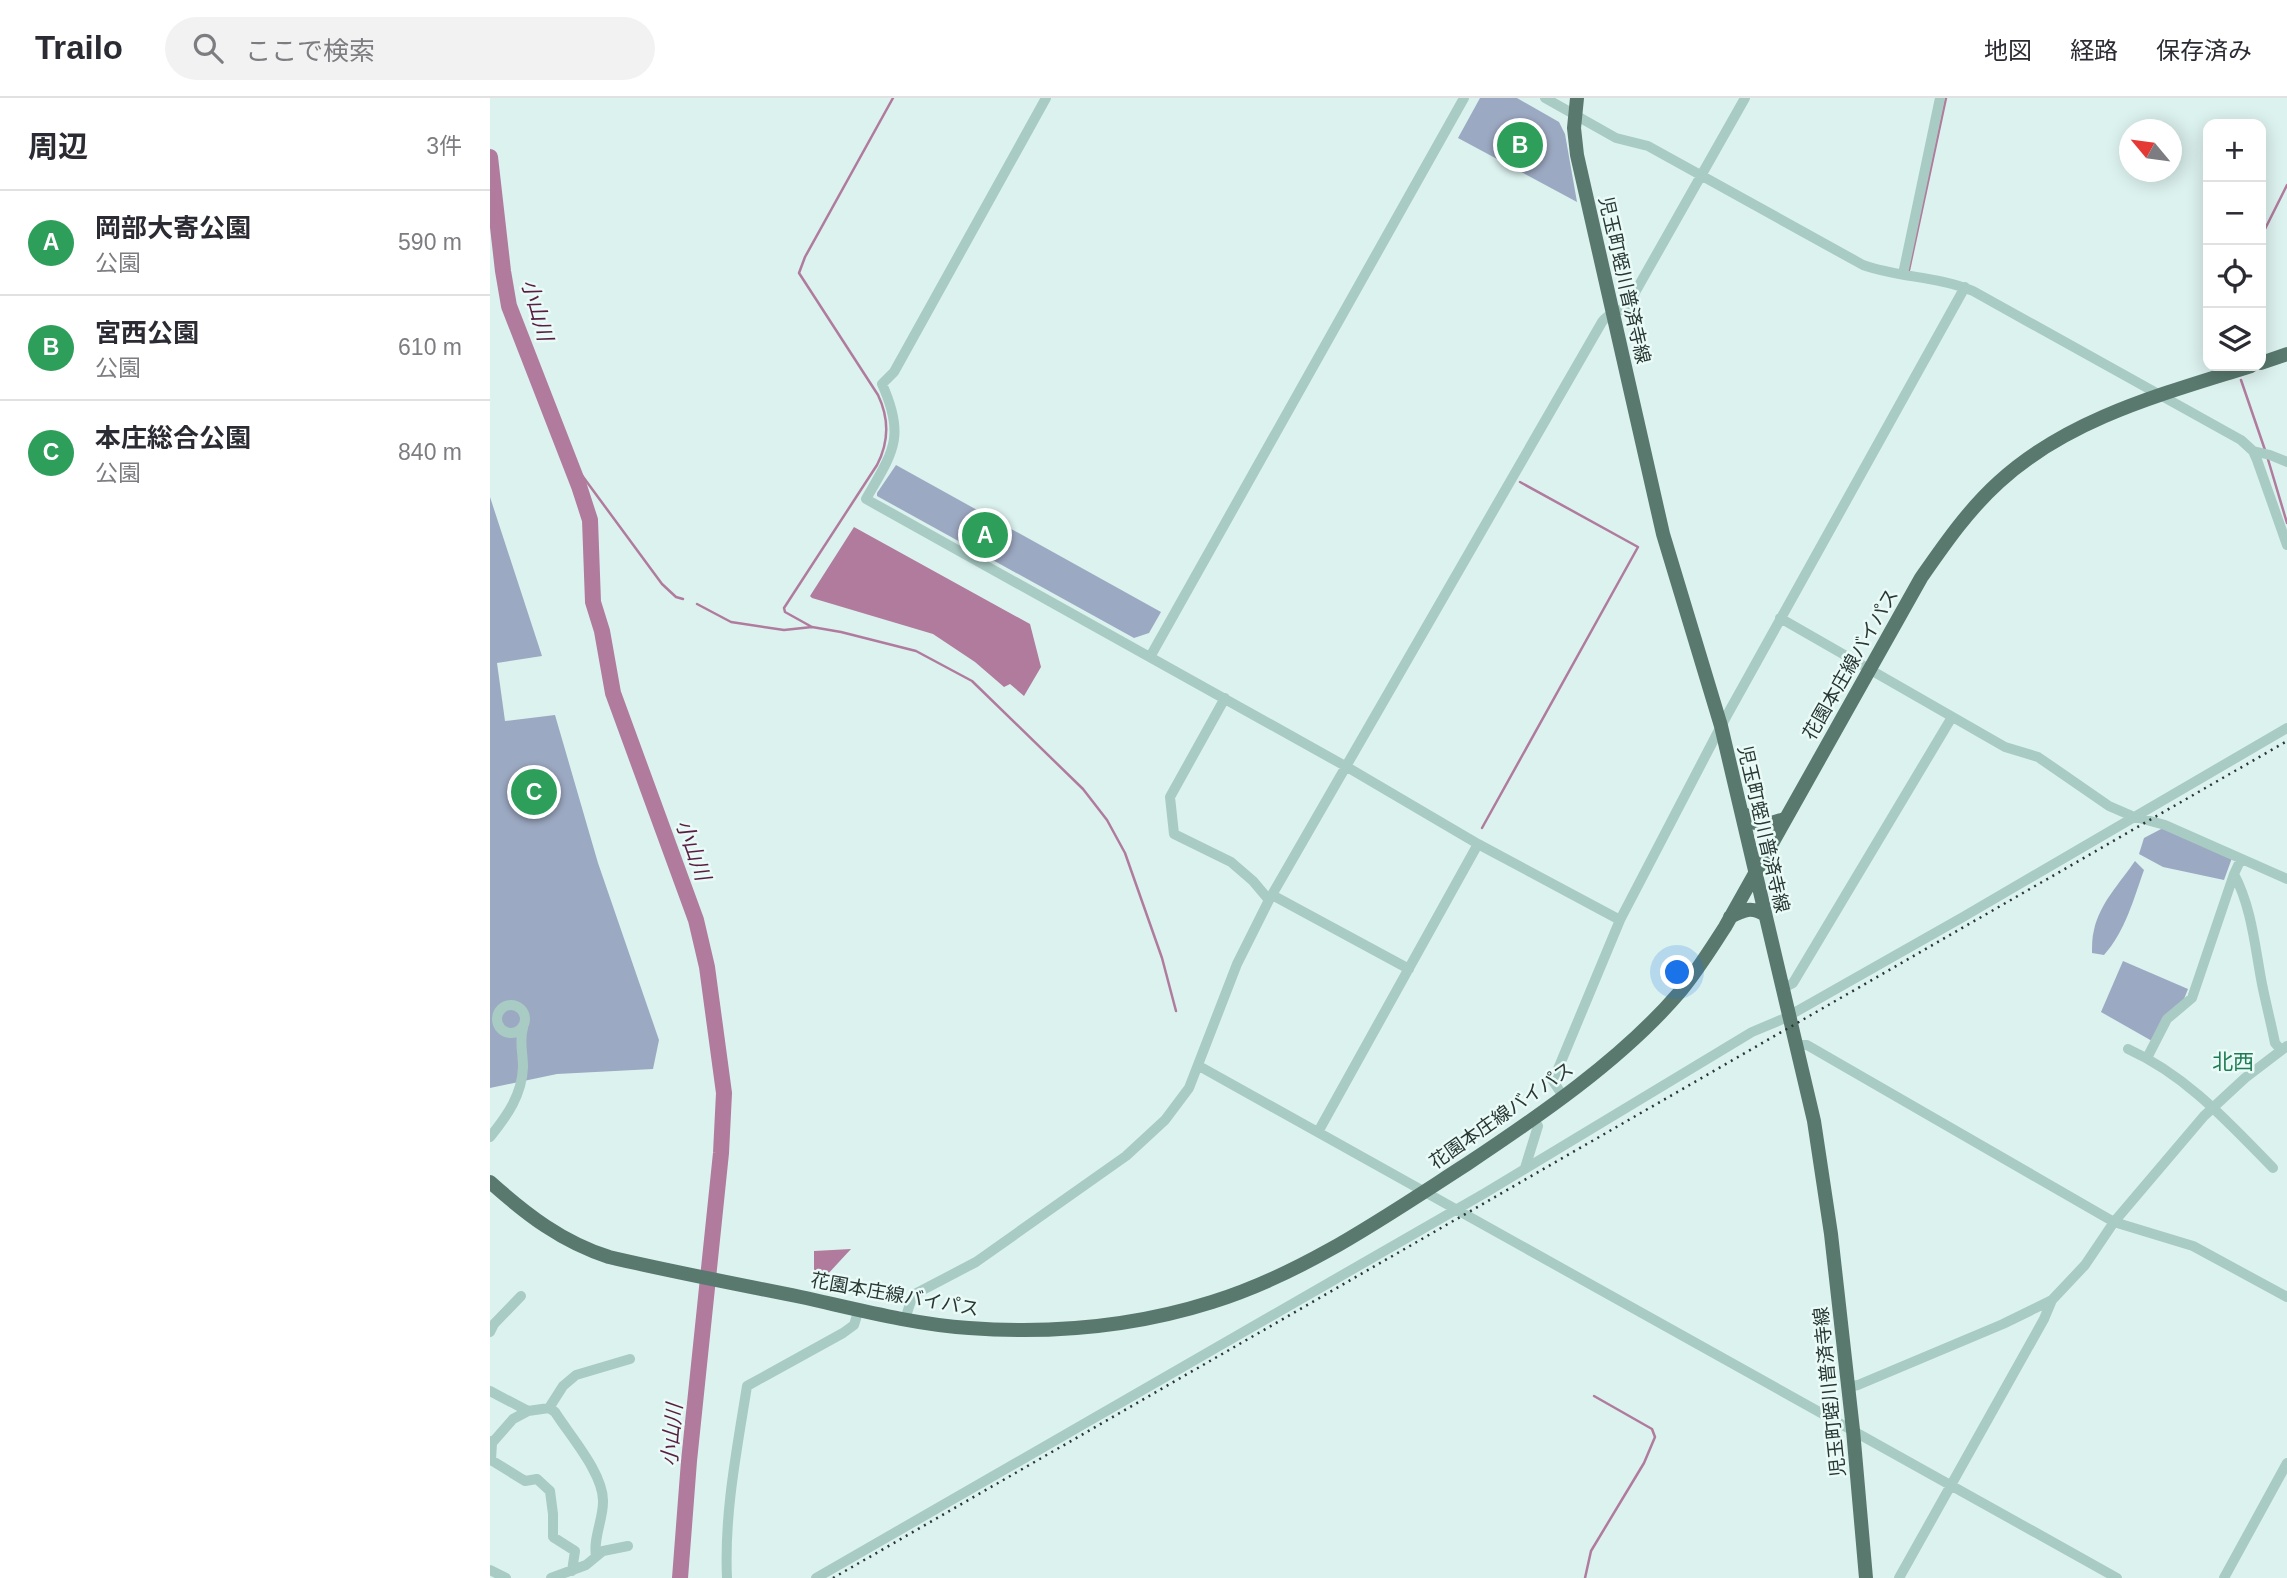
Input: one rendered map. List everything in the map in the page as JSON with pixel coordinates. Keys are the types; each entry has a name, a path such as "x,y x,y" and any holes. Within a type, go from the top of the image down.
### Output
{"main road":[{"name":"児玉町蛭川普済寺線","path":"1577,98 1577,155 1612,312 1663,534 1721,726 1797,1045 1821,1162 1853,1430 1866,1578"},
{"path":"2266,361 2287,354"},
{"name":"花園本庄線バイパス","path":"490,1182 521,1211 555,1234 584,1249 664,1269 905,1319 966,1328 1042,1331 1125,1323 1201,1305 1284,1273 1336,1247 1387,1216 1532,1118 1613,1058 1670,1003 1703,960 1730,917 1921,578 1953,532 1998,483 2028,459 2097,418 2236,371"},
{"path":"1741,809 1755,824 1770,824 1784,819"},
{"path":"1730,917 1752,909 1765,915"}],"street":[{"path":"1046,98 894,372 882,384 894,413 895,438 890,458 866,499 1225,698 1478,844 1620,920"},
{"path":"1150,657 1464,98"},
{"path":"1545,98 1616,138 1648,146 1863,265 1885,272 1965,287 2241,440 2253,451 2287,545"},
{"path":"905,1319 913,1295 961,1271 1138,1146 1184,1097 1199,1066 1237,964 1271,897 1602,321 1612,312 1624,309 1629,303 1745,98"},
{"path":"1903,274 1940,98"},
{"path":"1563,1096 1553,1081 1620,920 1721,726 1965,287"},
{"path":"2253,451 2287,462"},
{"path":"1780,618 2005,747 2038,757 2109,806 2165,825 2287,879"},
{"path":"1225,698 1170,797 1174,834 1231,862 1271,897 1409,969"},
{"path":"1783,988 1793,983 1952,717"},
{"path":"816,1578 1456,1209 1752,1032 1788,1016 1963,917 2287,728"},
{"path":"1318,1132 1478,844"},
{"path":"2147,1058 2167,1019 2192,998 2241,859"},
{"path":"1899,1578 2044,1319 2052,1300 2085,1265 2115,1222 2213,1108 2245,1078 2284,1048 2275,1043 2256,945 2242,889 2234,874"},
{"path":"490,1138 516,1100 521,1085 523,1067 519,1041 526,1018 518,1006 505,1006 494,1022 519,1041"},
{"path":"510,1034 523,1028"},
{"path":"1797,1045 1807,1045 2115,1222 2193,1246 2287,1297"},
{"path":"2128,1049 2147,1058 2191,1088 2273,1168"},
{"path":"1199,1066 2117,1578"},
{"path":"1525,1168 1538,1126 1532,1118"},
{"path":"490,1332 494,1324 521,1296"},
{"path":"1848,1387 2003,1324 2052,1300"},
{"path":"727,1578 732,1480 747,1386 844,1333 854,1325 859,1309"},
{"path":"549,1408 563,1386 576,1375 630,1359"},
{"path":"490,1391 528,1411"},
{"path":"572,1571 575,1551 553,1538 550,1490 537,1479 525,1481 491,1460 491,1442 513,1419 528,1411 549,1408 555,1412 596,1471 604,1501 595,1545 596,1556"},
{"path":"2224,1578 2287,1464"},
{"path":"551,1578 586,1565 603,1551 628,1546"},
{"path":"490,1570 506,1578"}],"shaded area":[{"path":"1480,98 1517,98 1559,122 1565,134 1577,202 1458,138"},
{"path":"896,465 1161,612 1149,633 1134,638 877,496"},
{"path":"490,497 542,656 497,663 505,721 555,715 598,863 659,1040 653,1069 557,1074 490,1088"},
{"path":"854,527 1030,624 1041,667 1024,696 1010,684 1004,687 975,662 933,634 812,598 810,596"},
{"path":"2163,828 2232,858 2224,880 2163,867 2139,854 2144,838"},
{"path":"2135,861 2144,870 2123,925 2104,955 2092,953 2093,933 2101,911"},
{"path":"2123,961 2188,989 2184,999 2152,1041 2101,1012"},
{"path":"851,1249 814,1289 814,1251"}],"waterway":[{"path":"812,627 785,612 784,608 877,465 884,448 886,421 878,395 799,273 805,257 893,98"},
{"path":"1909,270 1946,98"},
{"name":"小山川","path":"490,157 509,306 590,520 593,602 602,631 613,693 696,920 707,967 724,1093 721,1153 689,1461 680,1578"},
{"path":"2266,227 2287,185"},
{"path":"2241,380 2265,450"},
{"path":"2267,456 2287,523"},
{"path":"570,462 662,584 676,597 683,599"},
{"path":"1482,828 1638,547 1520,482"},
{"path":"697,604 731,622 784,630 812,627 916,651 972,681 1083,789 1107,820 1125,853 1162,958 1176,1011"},
{"path":"1585,1578 1591,1551 1644,1463 1655,1437 1652,1429 1594,1396"}],"railway":[{"path":"833,1578 2287,741"}],"place":[{"name":"宮西公園","path":"1520,145"},
{"name":"岡部大寄公園","path":"985,535"},
{"name":"本庄総合公園","path":"534,792"}],"district":[{"name":"北西","path":"2233,1062"}]}
